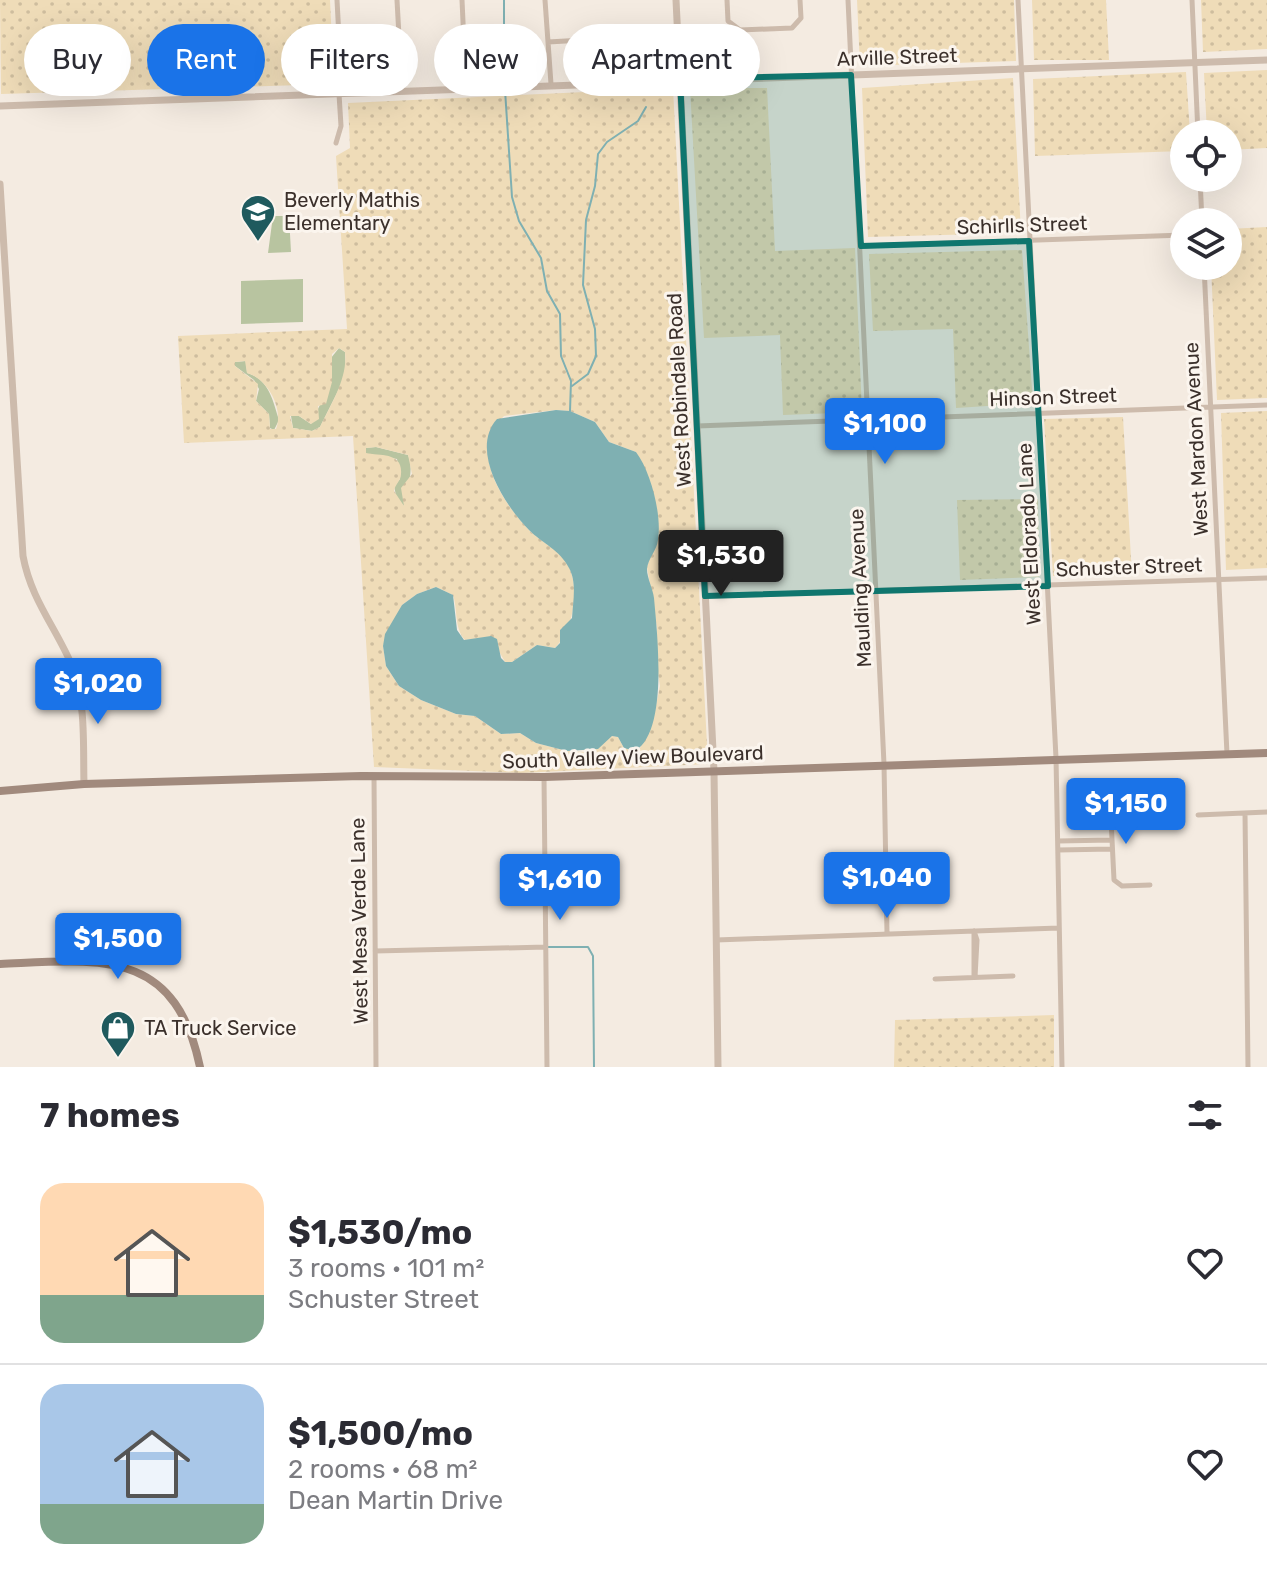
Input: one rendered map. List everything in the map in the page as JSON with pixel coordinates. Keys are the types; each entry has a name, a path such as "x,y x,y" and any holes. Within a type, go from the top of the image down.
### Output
{"main road":[{"name":"South Valley View Boulevard","path":"0,791 84,784 374,775 544,777 1267,753"},
{"path":"0,964 87,960 128,967 158,986 183,1013 193,1036 200,1067"}],"street":[{"path":"337,0 338,24"},
{"path":"397,0 398,24"},
{"path":"462,0 463,24"},
{"path":"545,0 551,84"},
{"name":"West Robindale Road","path":"676,0 677,24"},
{"path":"727,0 728,21 740,30 792,28 801,18 800,0"},
{"name":"Maulding Avenue","path":"848,0 884,764 887,934"},
{"name":"West Eldorado Lane","path":"1018,0 1056,758 1062,1067"},
{"path":"1192,0 1197,120"},
{"path":"548,42 563,41"},
{"name":"Arville Street","path":"760,77 1267,60"},
{"name":"Arville Street","path":"547,84 563,84"},
{"name":"Arville Street","path":"0,106 281,95"},
{"path":"336,143 341,126 341,96"},
{"name":"West Robindale Road","path":"681,96 714,771 718,1067"},
{"path":"0,184 23,556 36,602 68,657 79,688 84,784"},
{"name":"Schirlls Street","path":"860,246 1170,236"},
{"name":"West Mardon Avenue","path":"1205,280 1227,755"},
{"name":"Hinson Street","path":"697,426 1267,405"},
{"name":"Schuster Street","path":"705,596 1267,578"},
{"name":"West Mesa Verde Lane","path":"374,775 376,1067"},
{"path":"544,777 547,1067"},
{"path":"1150,806 1113,812 1112,840 1116,883 1150,885"},
{"path":"1198,815 1267,812"},
{"path":"1245,813 1248,1067"},
{"path":"1058,841 1112,840"},
{"path":"1058,850 1112,849"},
{"path":"716,940 1059,928"},
{"path":"974,931 978,972 974,978"},
{"path":"375,951 546,947"},
{"path":"935,979 1013,976"}],"highlighted area":[{"path":"851,75 861,246 1029,241 1048,586 705,596 680,79"}],"green space":[{"path":"273,216 289,216 291,252 268,253"},
{"path":"303,279 303,322 241,324 241,281"},
{"path":"339,348 345,352 346,375 320,427 312,431 293,428 291,416 299,416 311,424 328,385 331,358"},
{"path":"246,361 247,373 265,385 272,398 279,420 274,430 270,428 269,414 256,401 259,389 254,380 235,366 235,362"},
{"path":"376,447 408,455 410,474 404,506 397,500 394,486 400,479 397,459 366,454 365,448"}],"sand":[{"path":"0,0 330,0 331,24 281,24 281,86 265,86 265,24 147,24 147,90 131,90 131,24 24,24 24,93 1,94"},
{"path":"857,0 1014,0 1016,61 860,66"},
{"path":"1032,0 1106,0 1109,60 1034,60"},
{"path":"1201,0 1267,0 1267,49 1203,52"},
{"path":"1267,70 1267,148 1242,149 1242,120 1206,120 1204,73"},
{"path":"1186,72 1189,120 1170,120 1170,151 1035,156 1033,79"},
{"path":"1013,78 1021,233 868,237 862,88"},
{"path":"760,88 767,88 775,251 855,248 862,412 783,415 780,335 704,338 690,96 760,96"},
{"path":"563,93 563,96 673,96 708,764 520,773 374,767 353,436 184,443 178,336 347,329 336,156 350,148 348,103","holes":["339,348 345,352 344,371 320,427 312,431 293,428 290,416 299,416 311,424 319,419 318,406 326,404 332,382 332,354","245,361 247,373 262,381 276,404 276,429 270,429 269,414 256,401 258,384 235,366 235,362","570,411 595,422 609,442 636,452 654,496 658,530 647,567 657,628 655,655 660,686 653,720 640,748 624,748 618,737 612,736 585,752 567,751 536,743 520,733 501,734 475,716 456,714 421,700 399,686 386,666 383,646 402,605 417,594 436,587 453,595 458,624 465,640 491,637 505,662 512,662 537,645 555,648 562,639 574,603 569,566 562,556 517,517 499,489 489,459 489,444 504,416","376,447 408,455 412,474 401,488 404,506 394,491 401,476 401,467 390,456 366,453 366,448"]},
{"path":"1267,227 1267,398 1217,400 1212,280 1242,280 1242,228"},
{"path":"1022,250 1033,403 956,408 953,329 873,331 869,254"},
{"path":"1267,411 1267,568 1226,570 1221,413"},
{"path":"1123,417 1132,576 1053,576 1044,419"},
{"path":"1038,499 1039,577 960,580 957,500"},
{"path":"1054,1015 1054,1067 894,1067 895,1020"}],"water":[{"path":"556,410 570,411 595,422 609,442 636,452 654,494 659,530 647,569 654,598 657,633 657,703 646,740 635,751 624,748 618,737 612,736 598,749 567,751 536,743 520,733 501,734 475,716 456,714 421,700 399,686 386,666 385,634 402,605 417,594 436,587 453,595 457,630 464,640 491,636 497,639 501,658 505,662 512,662 537,645 555,648 560,643 560,630 572,618 573,579 561,556 529,530 510,507 494,477 487,446 489,432 497,419"}],"waterway":[{"path":"504,0 504,24"},
{"path":"505,96 512,197 519,221 541,258 547,291 560,314 561,356 571,381 570,411"},
{"path":"572,386 588,374 596,356 595,329 583,285 586,220 595,186 598,154 607,142 638,121 646,107"},
{"path":"547,947 588,947 593,956 594,1067"}],"place":[{"name":"Beverly Mathis Elementary","path":"258,243"},
{"name":"TA Truck Service","path":"118,1059"}]}
